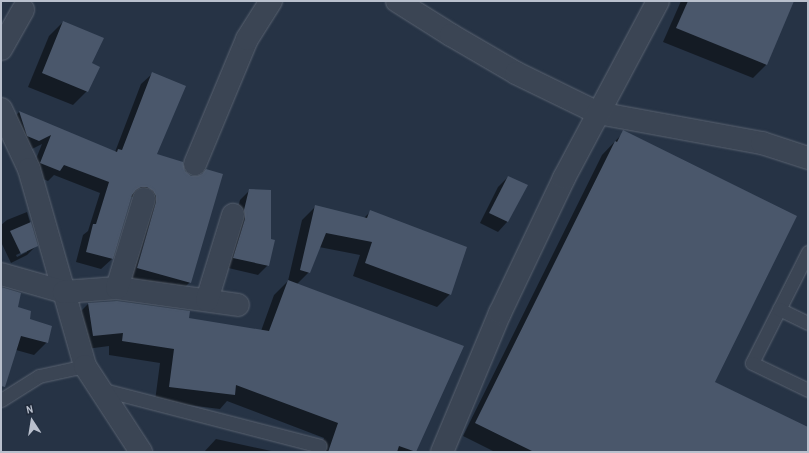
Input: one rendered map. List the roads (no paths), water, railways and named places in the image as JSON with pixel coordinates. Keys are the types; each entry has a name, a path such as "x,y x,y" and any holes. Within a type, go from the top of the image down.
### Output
{"street":[{"path":"195,164 247,39 271,1"},
{"path":"397,1 451,35 516,72 598,113 762,143 808,158"},
{"path":"442,452 500,313 564,178 658,1"},
{"path":"1,49 23,10"},
{"path":"1,109 29,169 85,366 141,452"},
{"path":"117,288 144,199"},
{"path":"207,300 233,215"},
{"path":"1,274 64,292 117,288 238,305"}],"lane":[{"path":"808,252 752,363 808,390"},
{"path":"779,309 808,323"},
{"path":"1,400 39,376 85,366"},
{"path":"100,389 320,446"}]}
